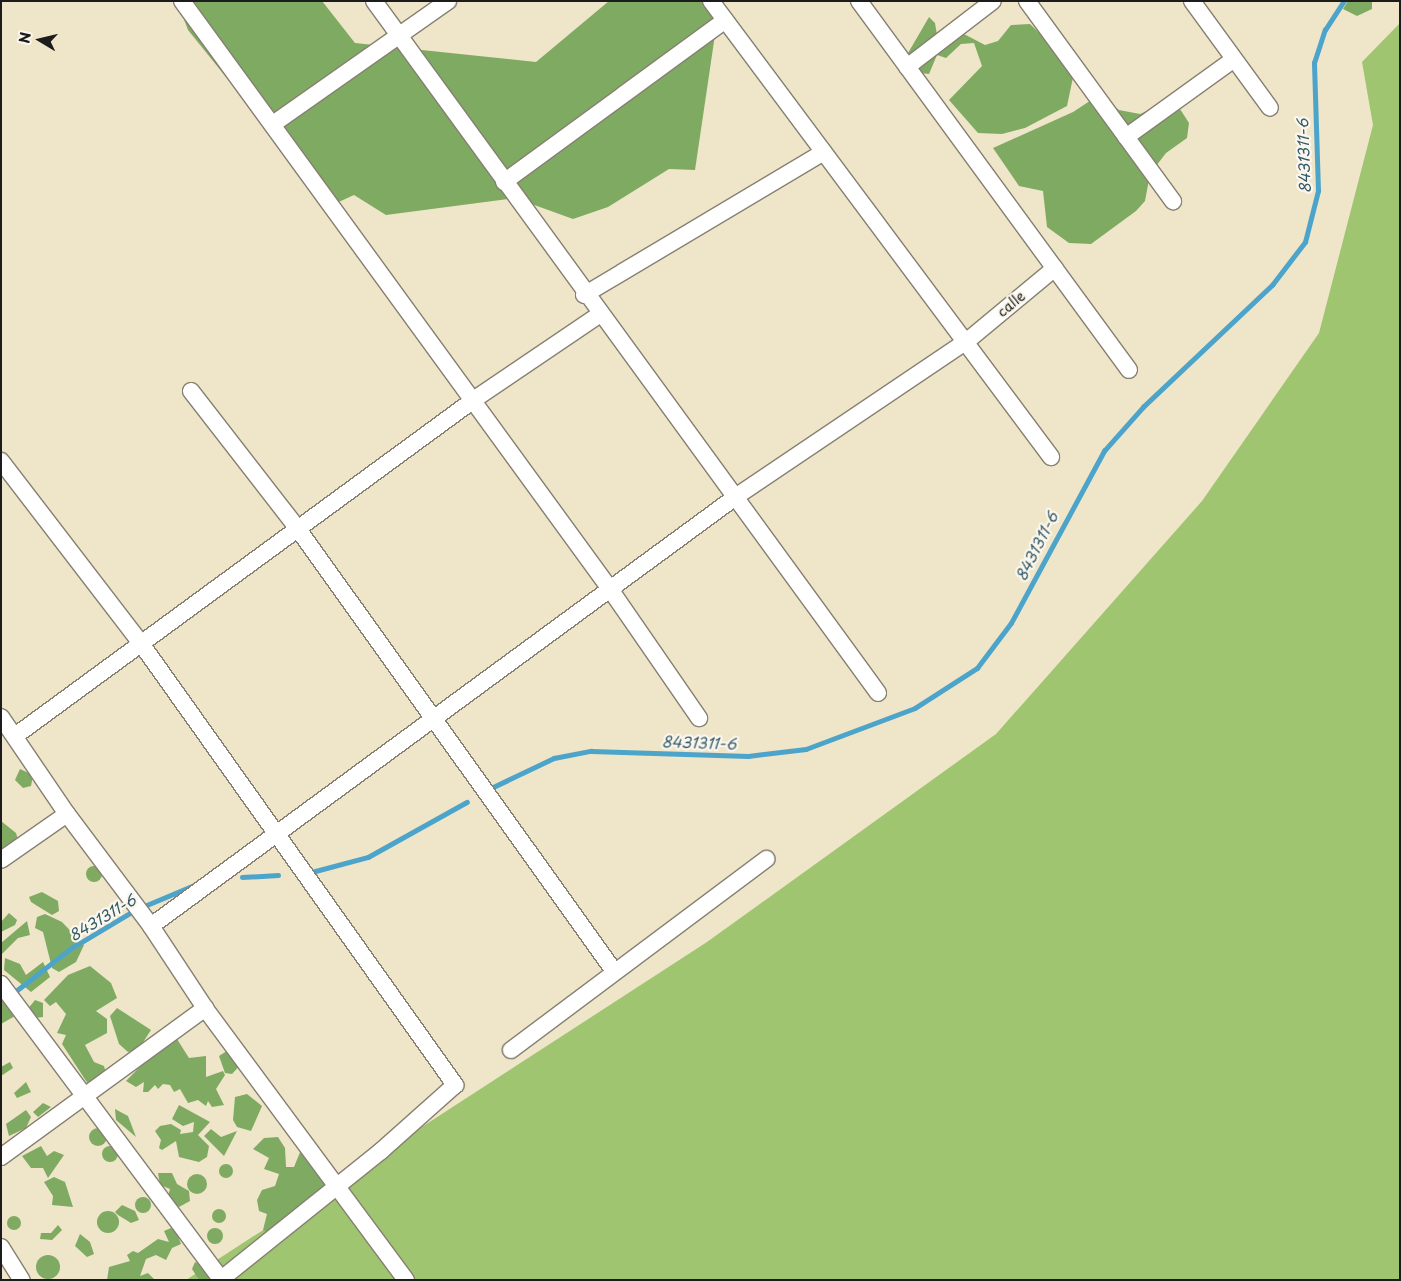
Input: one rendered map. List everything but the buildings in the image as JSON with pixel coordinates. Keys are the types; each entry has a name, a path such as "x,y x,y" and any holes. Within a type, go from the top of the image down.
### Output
{"street":[{"path":"182,1 610,589 699,718"},
{"path":"374,1 584,295 878,693"},
{"path":"273,124 448,1"},
{"path":"711,1 967,341 1051,457"},
{"path":"859,1 1129,370"},
{"path":"907,67 993,1"},
{"path":"1027,1 1172,201"},
{"path":"1192,1 1270,108"},
{"path":"504,182 725,20"},
{"path":"1126,137 1234,59"},
{"path":"584,295 824,152"},
{"name":"calle","path":"151,926 275,837 432,719 734,498 967,341 1055,268"},
{"path":"14,736 472,401 599,315"},
{"path":"191,391 298,530 614,971"},
{"path":"1,461 140,642 275,837 455,1085 338,1186 221,1279 1,984"},
{"path":"1,718 67,814 151,926 205,1008 406,1280"},
{"path":"1,860 67,814"},
{"path":"511,1050 766,859"},
{"path":"1,1157 205,1008"},
{"path":"1,1247 22,1280"}],"green space":[{"path":"177,1 322,1 355,43 536,62 609,1 720,1 695,170 669,169 608,207 573,219 515,198 386,215 354,195 330,206 188,30"},
{"path":"1348,1 1372,1 1372,9 1357,16 1343,9"},
{"path":"929,17 935,23 937,35 960,32 985,45 998,41 1011,25 1030,24 1075,68 1067,106 1025,128 1002,134 978,133 949,100 982,66 974,43 961,44 946,58 937,55 929,74 912,72 904,60"},
{"path":"1400,23 1400,1280 186,1280 707,942 996,734 1202,501 1319,333 1373,125 1362,62"},
{"path":"1099,95 1119,110 1140,114 1158,106 1180,109 1189,123 1187,138 1166,153 1150,174 1145,201 1136,211 1091,244 1069,243 1047,227 1043,191 1019,186 993,148 1073,112"},
{"path":"20,769 33,775 31,786 23,788 15,780"},
{"path":"1,821 16,833 21,850 1,851"},
{"path":"91,866 97,866 102,871 100,880 91,882 86,877 86,871"},
{"path":"42,892 58,901 59,911 52,915 31,902 29,897"},
{"path":"9,913 17,920 15,925 1,932 1,922"},
{"path":"45,914 62,922 84,945 76,962 59,972 52,968 43,932 35,928 37,917"},
{"path":"27,921 30,935 18,938 1,955 1,943"},
{"path":"5,958 20,964 26,975 43,962 50,977 31,992 4,970"},
{"path":"90,966 111,983 117,998 96,1011 107,1019 107,1033 85,1045 94,1062 104,1066 107,1077 88,1084 62,1044 66,1035 57,1033 66,1014 56,1002 50,1006 44,1000 68,975"},
{"path":"1,998 15,1016 1,1024"},
{"path":"35,1000 43,1003 43,1017 34,1018 27,1010"},
{"path":"117,1008 151,1030 138,1050 128,1052 119,1044 110,1016"},
{"path":"177,1039 189,1058 206,1056 206,1077 223,1071 225,1075 216,1089 224,1105 212,1107 208,1101 206,1106 198,1100 188,1103 180,1089 174,1092 170,1085 163,1084 158,1089 155,1085 148,1092 143,1092 144,1082 136,1087 126,1081 166,1040"},
{"path":"230,1049 242,1063 232,1074 225,1073 219,1056"},
{"path":"10,1062 13,1068 1,1076 1,1067"},
{"path":"26,1082 31,1092 17,1098 14,1093"},
{"path":"247,1094 262,1106 251,1131 237,1127 233,1120 235,1097"},
{"path":"43,1103 51,1107 38,1117 33,1112"},
{"path":"179,1105 210,1122 198,1135 209,1146 207,1157 199,1162 179,1157 176,1141 162,1150 159,1148 161,1140 155,1131 160,1126 171,1124 181,1130 180,1134 193,1132 194,1122 183,1126 172,1119"},
{"path":"115,1109 128,1116 136,1137 116,1120"},
{"path":"26,1110 31,1117 26,1128 9,1136 6,1124"},
{"path":"98,1128 104,1131 107,1137 104,1143 98,1146 92,1143 89,1137 92,1131"},
{"path":"211,1129 221,1137 237,1131 224,1156 204,1136"},
{"path":"278,1137 285,1148 286,1167 294,1167 303,1145 336,1179 271,1234 263,1230 267,1214 259,1211 257,1200 262,1190 275,1186 279,1174 264,1169 269,1158 253,1149 264,1138"},
{"path":"41,1146 47,1156 54,1151 64,1155 48,1178 43,1168 31,1168 22,1156"},
{"path":"110,1146 118,1154 110,1162 102,1154"},
{"path":"223,1164 229,1164 233,1171 229,1178 223,1178 219,1174 219,1168"},
{"path":"158,1173 172,1173 177,1184 189,1191 190,1201 179,1207 174,1203 168,1196 170,1189 160,1185"},
{"path":"197,1174 204,1177 207,1184 204,1191 197,1194 190,1191 187,1184 190,1177"},
{"path":"54,1177 65,1182 73,1207 52,1205 53,1196 44,1182"},
{"path":"143,1197 151,1205 143,1213 135,1205"},
{"path":"122,1205 135,1211 139,1220 131,1223 118,1215 115,1212"},
{"path":"216,1209 222,1209 226,1216 222,1223 216,1223 212,1219 212,1213"},
{"path":"108,1211 116,1214 119,1222 116,1230 108,1233 100,1230 97,1222 100,1214"},
{"path":"14,1216 19,1218 21,1223 19,1228 14,1230 9,1228 7,1223 9,1218"},
{"path":"58,1225 62,1230 52,1240 40,1239 41,1233 51,1233"},
{"path":"175,1228 181,1244 172,1248 166,1260 156,1255 146,1259 140,1276 148,1273 155,1280 107,1280 109,1267 130,1261 127,1255 133,1251 138,1253 158,1239 169,1242 164,1231"},
{"path":"212,1228 218,1228 223,1233 221,1242 212,1244 207,1239 207,1233"},
{"path":"80,1234 90,1242 94,1254 87,1257 75,1246"},
{"path":"48,1255 57,1258 60,1267 57,1276 48,1279 39,1276 36,1267 39,1258"},
{"path":"195,1262 205,1266 219,1280 199,1280 192,1269"}],"waterway":[{"name":"8431311-6","path":"489,789 554,758 591,751 748,756 806,749 915,708 977,668 1011,623 1104,451 1143,407 1272,285 1305,242 1318,191 1314,63 1325,30 1344,1"},
{"name":"8431311-6","path":"308,873 368,857 467,802"},
{"name":"8431311-6","path":"242,877 278,875"},
{"name":"8431311-6","path":"142,907 197,884"},
{"name":"8431311-6","path":"12,994 70,949 135,910"}]}
